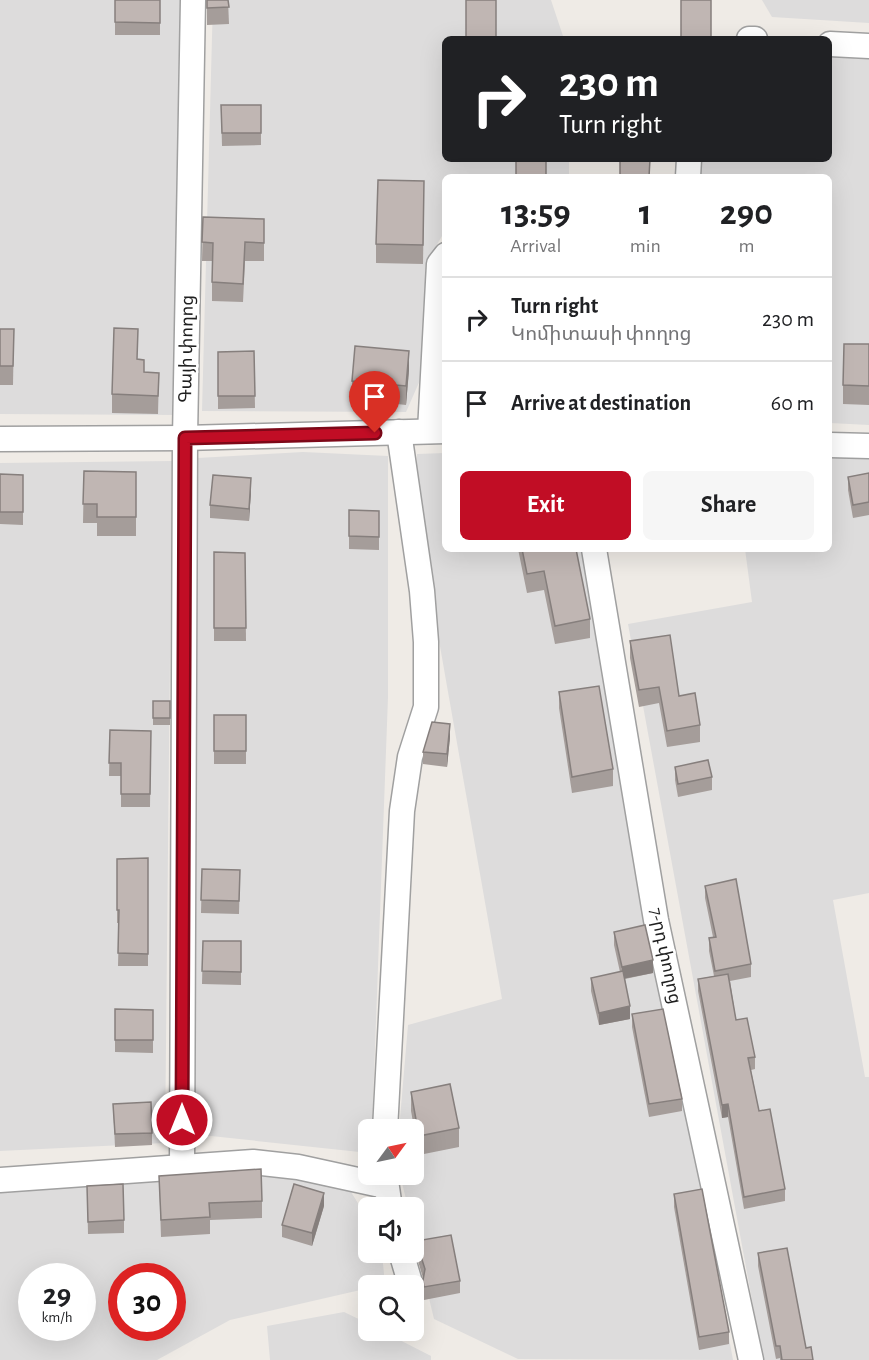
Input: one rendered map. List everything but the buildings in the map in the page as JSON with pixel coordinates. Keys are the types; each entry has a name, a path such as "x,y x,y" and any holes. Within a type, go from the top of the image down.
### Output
{"street":[{"name":"Գայի փողոց","path":"182,1167 185,438 194,0"},
{"path":"832,44 869,46"},
{"path":"0,439 185,438 438,431 439,264 442,260"},
{"path":"386,1119 402,811 410,757 426,707 426,642 422,591 399,432"},
{"path":"832,444 869,446"},
{"name":"7-րդ փողոց","path":"595,552 656,920 751,1360"},
{"path":"0,1180 253,1162 298,1167 387,1189"}],"shaded area":[{"path":"0,0 183,0 177,415 0,414"},
{"path":"213,0 551,0 563,36 442,36 442,162 569,162 569,174 442,174 442,236 426,263 421,378 406,412 202,411"},
{"path":"762,0 869,0 869,23 772,17"},
{"path":"832,54 869,56 869,425 832,423 832,174 697,174 698,162 832,162"},
{"path":"303,452 388,456 388,697 372,1119 358,1119 358,1152 192,1134 197,458"},
{"path":"442,453 442,552 587,552 733,1360 518,1359 434,1319 421,1263 424,1263 424,1197 406,1197 402,1185 424,1185 424,1119 400,1119 408,1025 502,999 415,504 417,454"},
{"path":"832,456 869,458 869,893 833,900 865,1077 869,1077 869,1360 763,1360 628,624 752,602 745,552 832,552"},
{"path":"172,461 165,1143 0,1151 0,463"},
{"path":"207,1167 343,1179 358,1203 358,1263 383,1263 384,1275 358,1275 358,1291 230,1320 157,1360 0,1360 0,1182"},
{"path":"344,1312 358,1319 358,1341 402,1341 431,1356 431,1360 270,1360 267,1326"}],"route":[{"path":"182,1120 185,438 375,433"}]}
